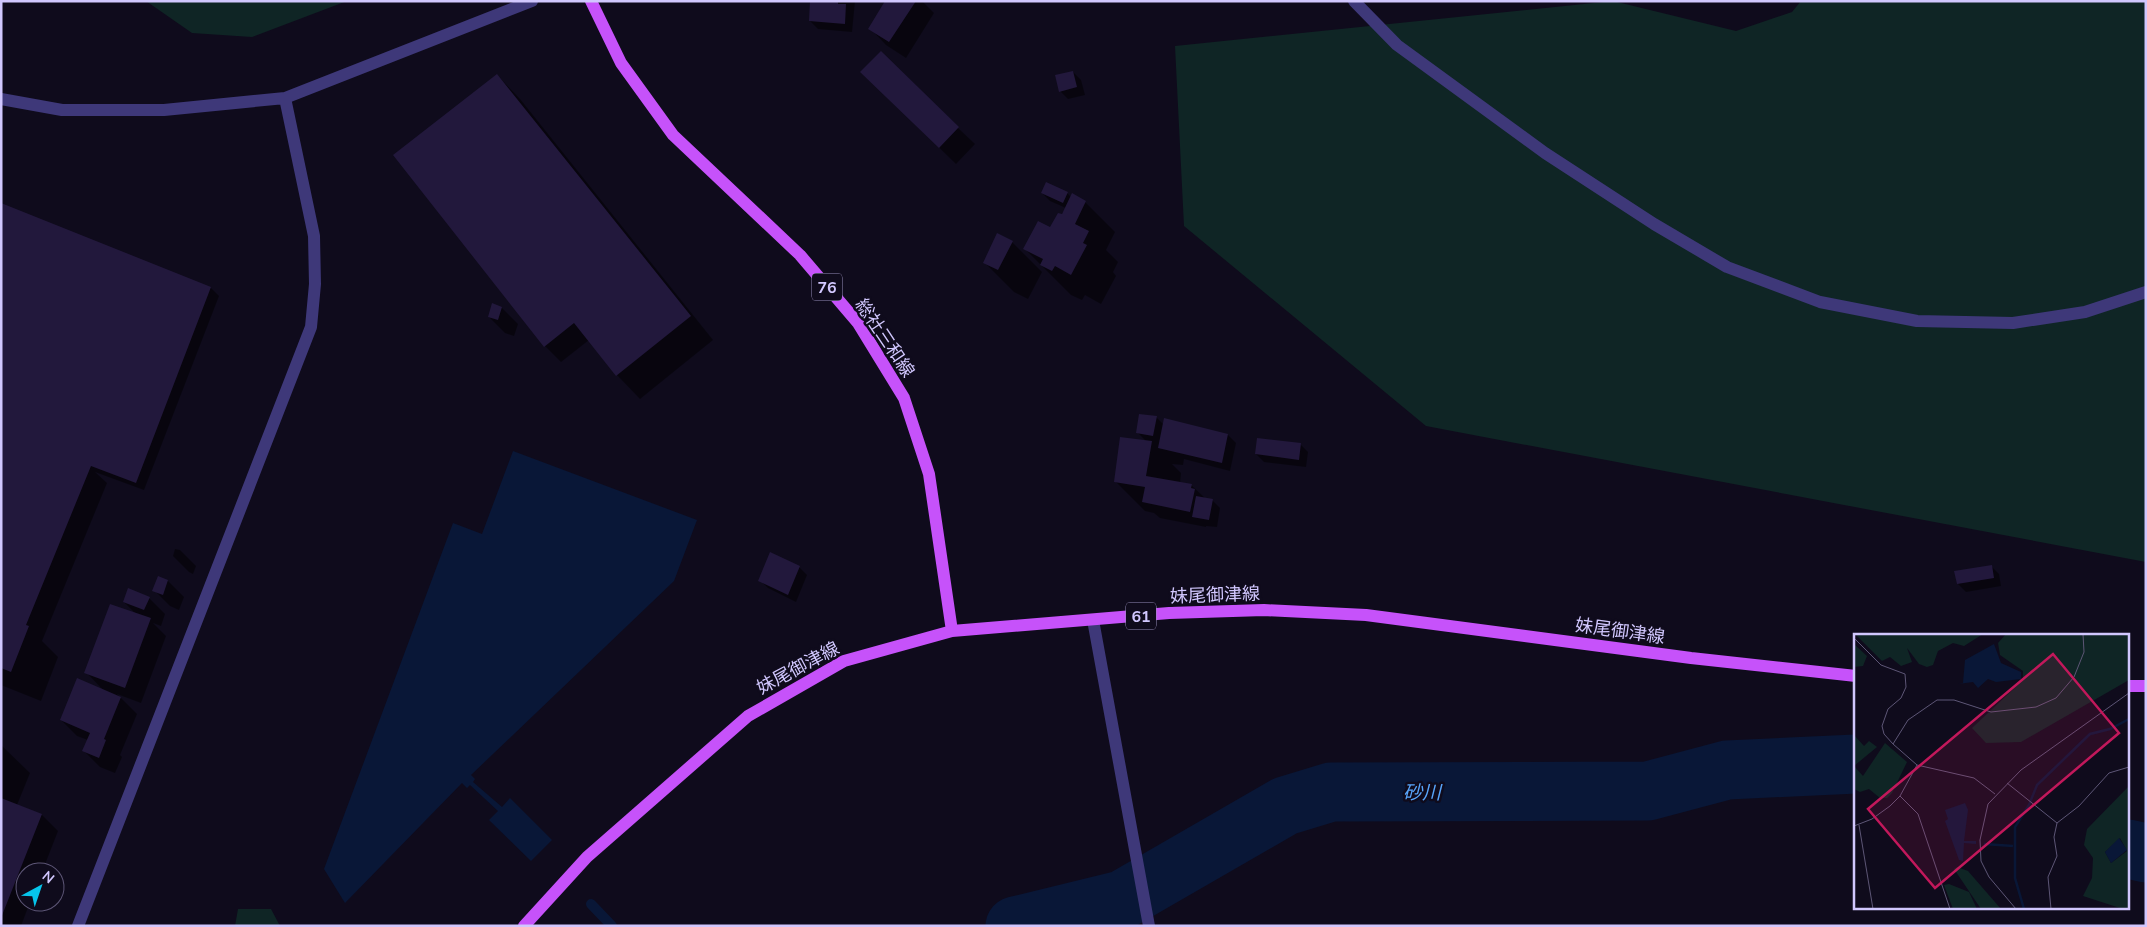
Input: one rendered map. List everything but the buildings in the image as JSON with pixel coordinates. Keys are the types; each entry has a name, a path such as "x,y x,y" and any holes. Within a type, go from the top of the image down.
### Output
{"main road":[{"name":"総社三和線","path":"591,1 621,63 673,135 800,255 858,322 904,398 928,474 952,630"},
{"name":"妹尾御津線","path":"524,926 587,858 748,716 844,661 952,630 1169,613 1264,610 1366,615 1691,658 1854,676"},
{"path":"2130,686 2146,686"}],"street":[{"path":"1,100 62,110 164,110 285,98 532,1"},
{"path":"1354,1 1405,50 1545,153 1654,224 1728,267 1820,302 1917,321 2013,323 2085,312 2146,292"},
{"path":"78,926 311,327 315,284 314,236 285,98"},
{"path":"1092,620 1149,926"}],"green space":[{"path":"146,1 347,1 252,37 192,33"},
{"path":"1613,1 1736,31 1792,12 1801,1 2146,1 2146,562 1426,426 1184,226 1175,46"},
{"path":"238,909 271,909 280,926 235,926"}],"water":[{"path":"513,451 697,520 674,581 471,775 475,779 473,782 502,807 510,798 552,840 531,861 489,820 498,811 470,785 467,788 462,783 345,903 324,869 453,523 482,534"}],"waterway":[{"name":"砂川","path":"1015,926 1122,900 1285,806 1331,792 1648,791 1727,770 1854,764"},
{"name":"砂川","path":"2130,849 2146,853"},
{"path":"591,904 612,926"}]}
